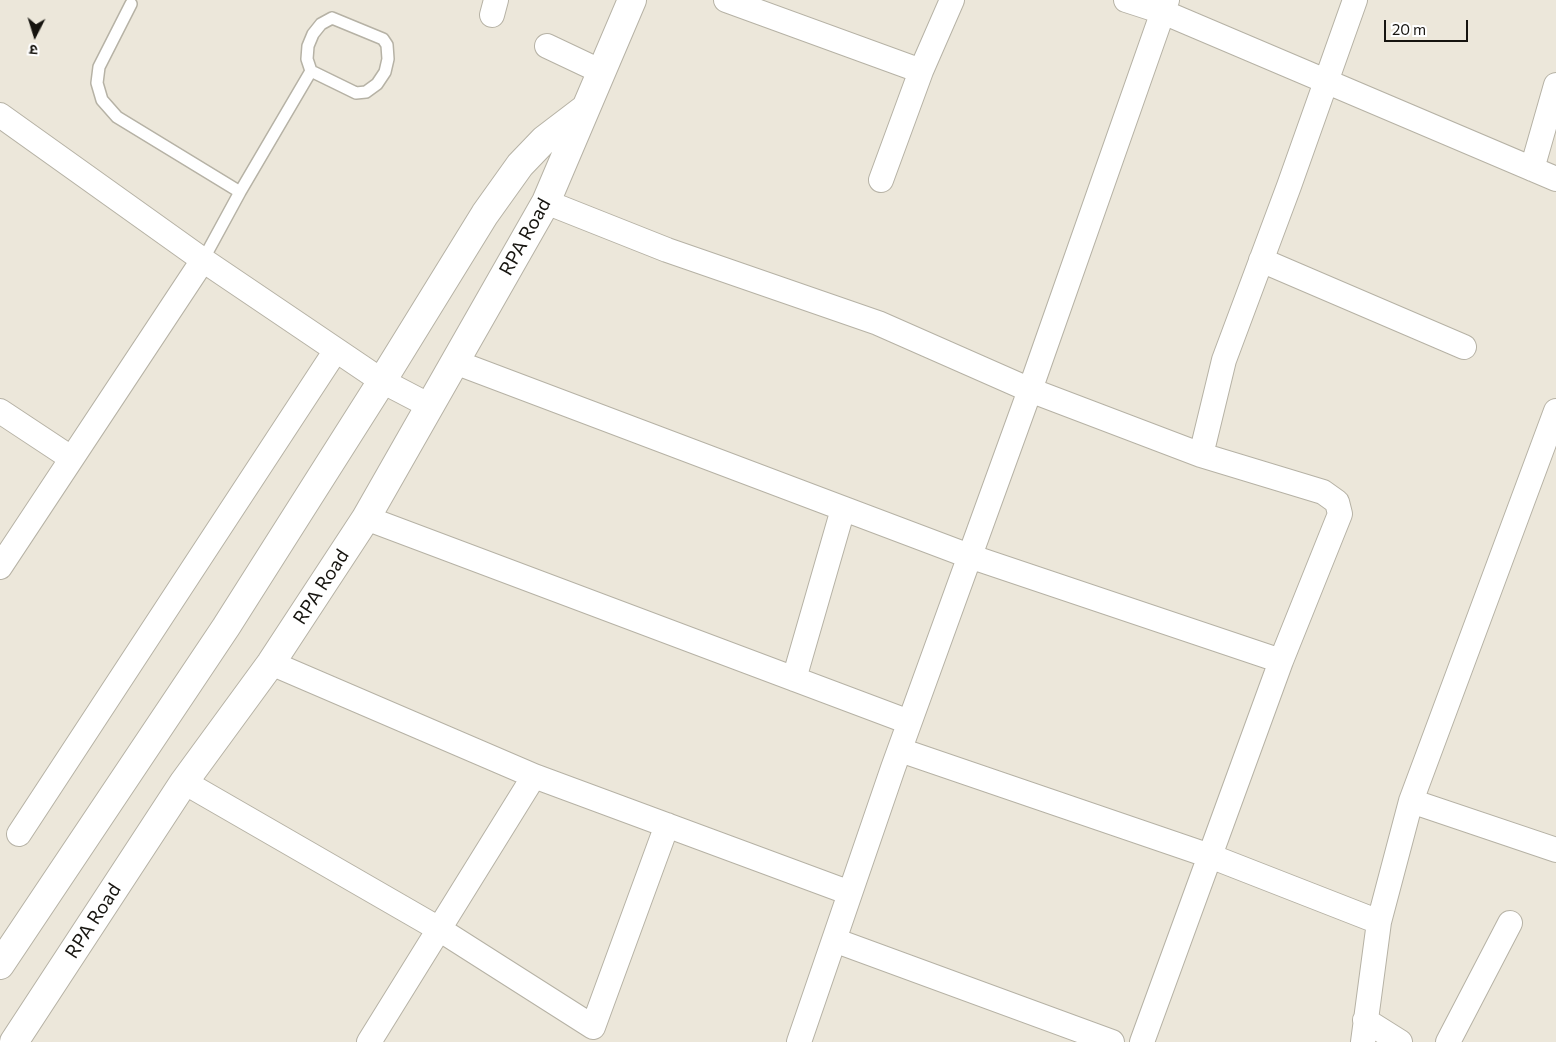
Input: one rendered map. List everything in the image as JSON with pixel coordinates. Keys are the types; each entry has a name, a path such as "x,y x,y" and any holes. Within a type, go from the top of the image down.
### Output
{"street":[{"name":"RPA Road","path":"14,1042 184,782 271,663 366,518 546,202 632,0"},
{"path":"726,0 921,71"},
{"path":"881,180 921,71 952,0"},
{"path":"1126,0 1165,6 1326,82 1556,179"},
{"path":"1201,455 1224,360 1355,0"},
{"path":"799,1042 900,750 1030,390 1165,6"},
{"path":"547,46 602,72"},
{"path":"1532,169 1556,85"},
{"name":"RPA Road","path":"0,965 226,626 382,381 485,214 520,165 544,140 587,107"},
{"path":"0,115 203,260 382,381 430,406"},
{"path":"546,202 667,250 878,323 1030,390 1201,455 1323,492 1337,502 1340,514 1281,661 1142,1042"},
{"path":"0,567 203,260"},
{"path":"1261,260 1464,347"},
{"path":"19,834 336,350"},
{"path":"454,362 969,556 1281,661"},
{"path":"1400,1042 1364,1031 1379,922 1411,801 1556,411"},
{"path":"0,412 71,458"},
{"path":"794,679 843,509"},
{"path":"366,518 910,722"},
{"path":"271,663 534,776 850,893"},
{"path":"900,750 1210,856 1379,922"},
{"path":"369,1042 534,776"},
{"path":"184,782 439,929 589,1034 667,825"},
{"path":"1411,801 1556,850"},
{"path":"1448,1042 1510,923"},
{"path":"834,940 1112,1042"}],"lane":[{"path":"131,4 98,67 97,84 102,100 117,117 240,192"},
{"path":"203,260 310,72 307,59 308,46 313,34 321,24 332,18 383,39 387,45 388,59 385,72 377,84 366,92 356,93 310,72"}]}
